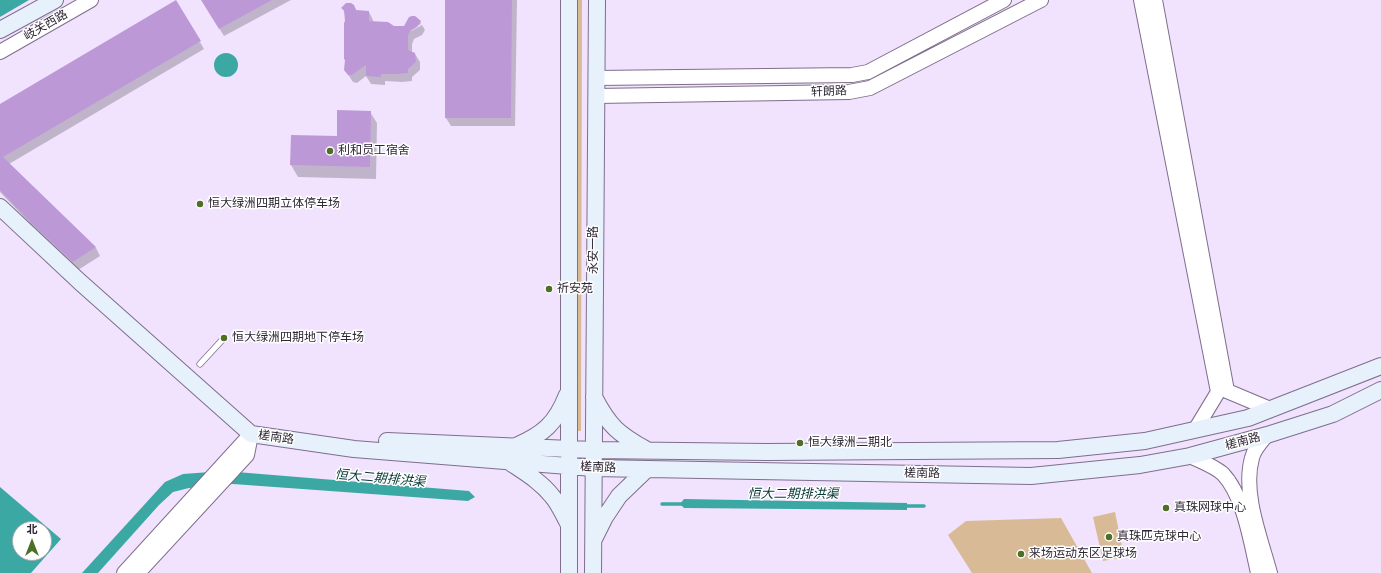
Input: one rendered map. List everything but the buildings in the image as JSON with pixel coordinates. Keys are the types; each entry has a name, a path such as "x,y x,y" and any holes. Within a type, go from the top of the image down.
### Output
{"main road":[{"path":"0,30 54,0"},
{"path":"569,0 569,573"},
{"name":"永安一路","path":"593,573 596,0"},
{"path":"0,207 80,282 251,434"},
{"name":"槎南路","path":"510,454 569,450 767,452 1058,450 1145,442 1248,418 1381,366"},
{"path":"568,389 553,421 542,433 510,454 553,497 568,523"},
{"name":"槎南路","path":"251,434 510,454 569,467 1031,476 1125,466 1190,456 1267,436 1333,414 1381,390"},
{"path":"593,396 603,415 614,428 630,441 648,451"},
{"path":"1002,450 1002,475"},
{"path":"593,542 605,517 619,496 647,469"}],"street":[{"name":"岐关西路","path":"0,52 91,0"},
{"name":"轩朗路","path":"596,78 852,75 868,72 1004,0"},
{"name":"轩朗路","path":"596,96 849,92 870,88 1041,0"},
{"path":"1141,0 1218,392 1195,430"},
{"path":"1155,0 1227,391 1270,409"},
{"path":"124,573 251,434"},
{"path":"138,573 247,455 251,434"},
{"path":"1267,436 1257,446 1252,457 1248,476 1251,504 1270,573"},
{"path":"1190,456 1222,473 1233,486 1242,509 1258,573"}],"lane":[{"path":"200,364 224,338"}],"shaded area":[{"path":"0,0 29,0 0,17"},
{"path":"575,0 582,0 581,431 574,431"},
{"path":"226,53 234,57 238,65 234,73 226,77 218,73 214,65 218,57"},
{"path":"224,471 469,491 475,497 468,501 233,484 189,488 173,492 159,505 98,573 82,573 165,482 183,474"},
{"path":"0,487 40,521 12,521 12,561 42,561 31,573 0,573"},
{"path":"684,499 907,503 907,510 684,508 680,504"},
{"name":"真珠匹克球中心","path":"1115,512 1124,557 1103,561 1093,517"},
{"name":"来场运动东区足球场","path":"1061,518 1092,573 972,573 948,535 966,521"},
{"path":"52,531 61,539 52,549"}],"waterway":[{"name":"恒大二期排洪渠","path":"662,504 685,504"},
{"name":"恒大二期排洪渠","path":"903,506 924,506"}],"place":[{"name":"利和员工宿舍","path":"330,151"},
{"name":"恒大绿洲四期立体停车场","path":"200,204"},
{"name":"祈安苑","path":"549,289"},
{"name":"恒大绿洲四期地下停车场","path":"224,338"},
{"name":"恒大绿洲二期北","path":"800,443"},
{"name":"真珠网球中心","path":"1166,508"},
{"name":"真珠匹克球中心","path":"1109,537"},
{"name":"来场运动东区足球场","path":"1021,554"}]}
